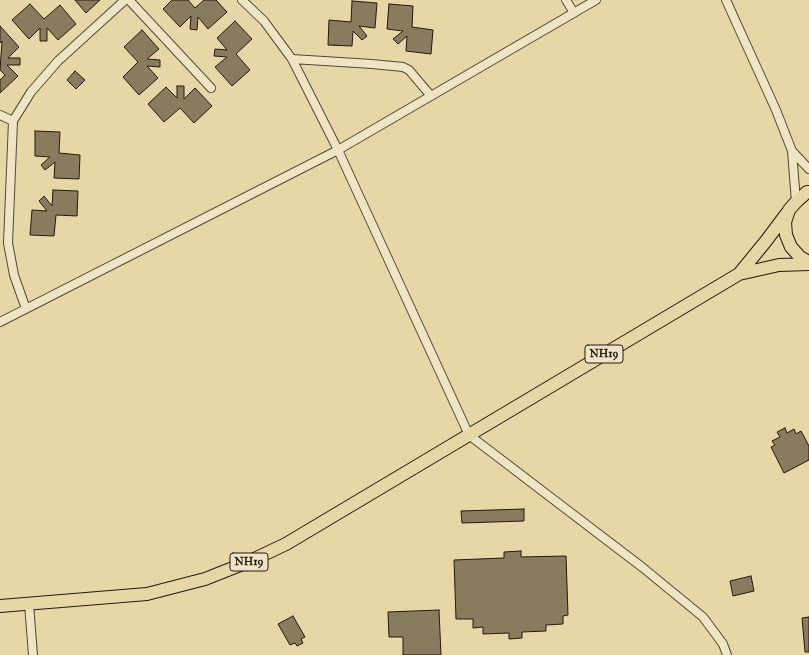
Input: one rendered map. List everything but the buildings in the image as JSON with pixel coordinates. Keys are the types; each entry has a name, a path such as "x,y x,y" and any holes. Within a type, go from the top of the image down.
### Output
{"highway":[{"name":"NH19","path":"739,274 793,206 807,192 809,192"},
{"name":"NH19","path":"793,206 786,222 786,235 791,247 800,257 809,263"},
{"name":"NH19","path":"0,606 147,594 205,579 248,562 286,544 739,274 778,265 809,263"}],"street":[{"path":"26,310 14,275 8,244 13,121 31,92 58,61 125,0"},
{"path":"129,0 211,88"},
{"path":"242,0 264,22 292,59 338,150 469,434 642,567 703,617 723,644 727,655"},
{"path":"566,0 574,13"},
{"path":"0,322 338,150 596,0"},
{"path":"726,0 776,110 792,151 793,206"},
{"path":"292,59 403,67 409,70 431,96"},
{"path":"0,115 13,121"},
{"path":"792,151 809,169"},
{"path":"29,604 33,655"}]}
